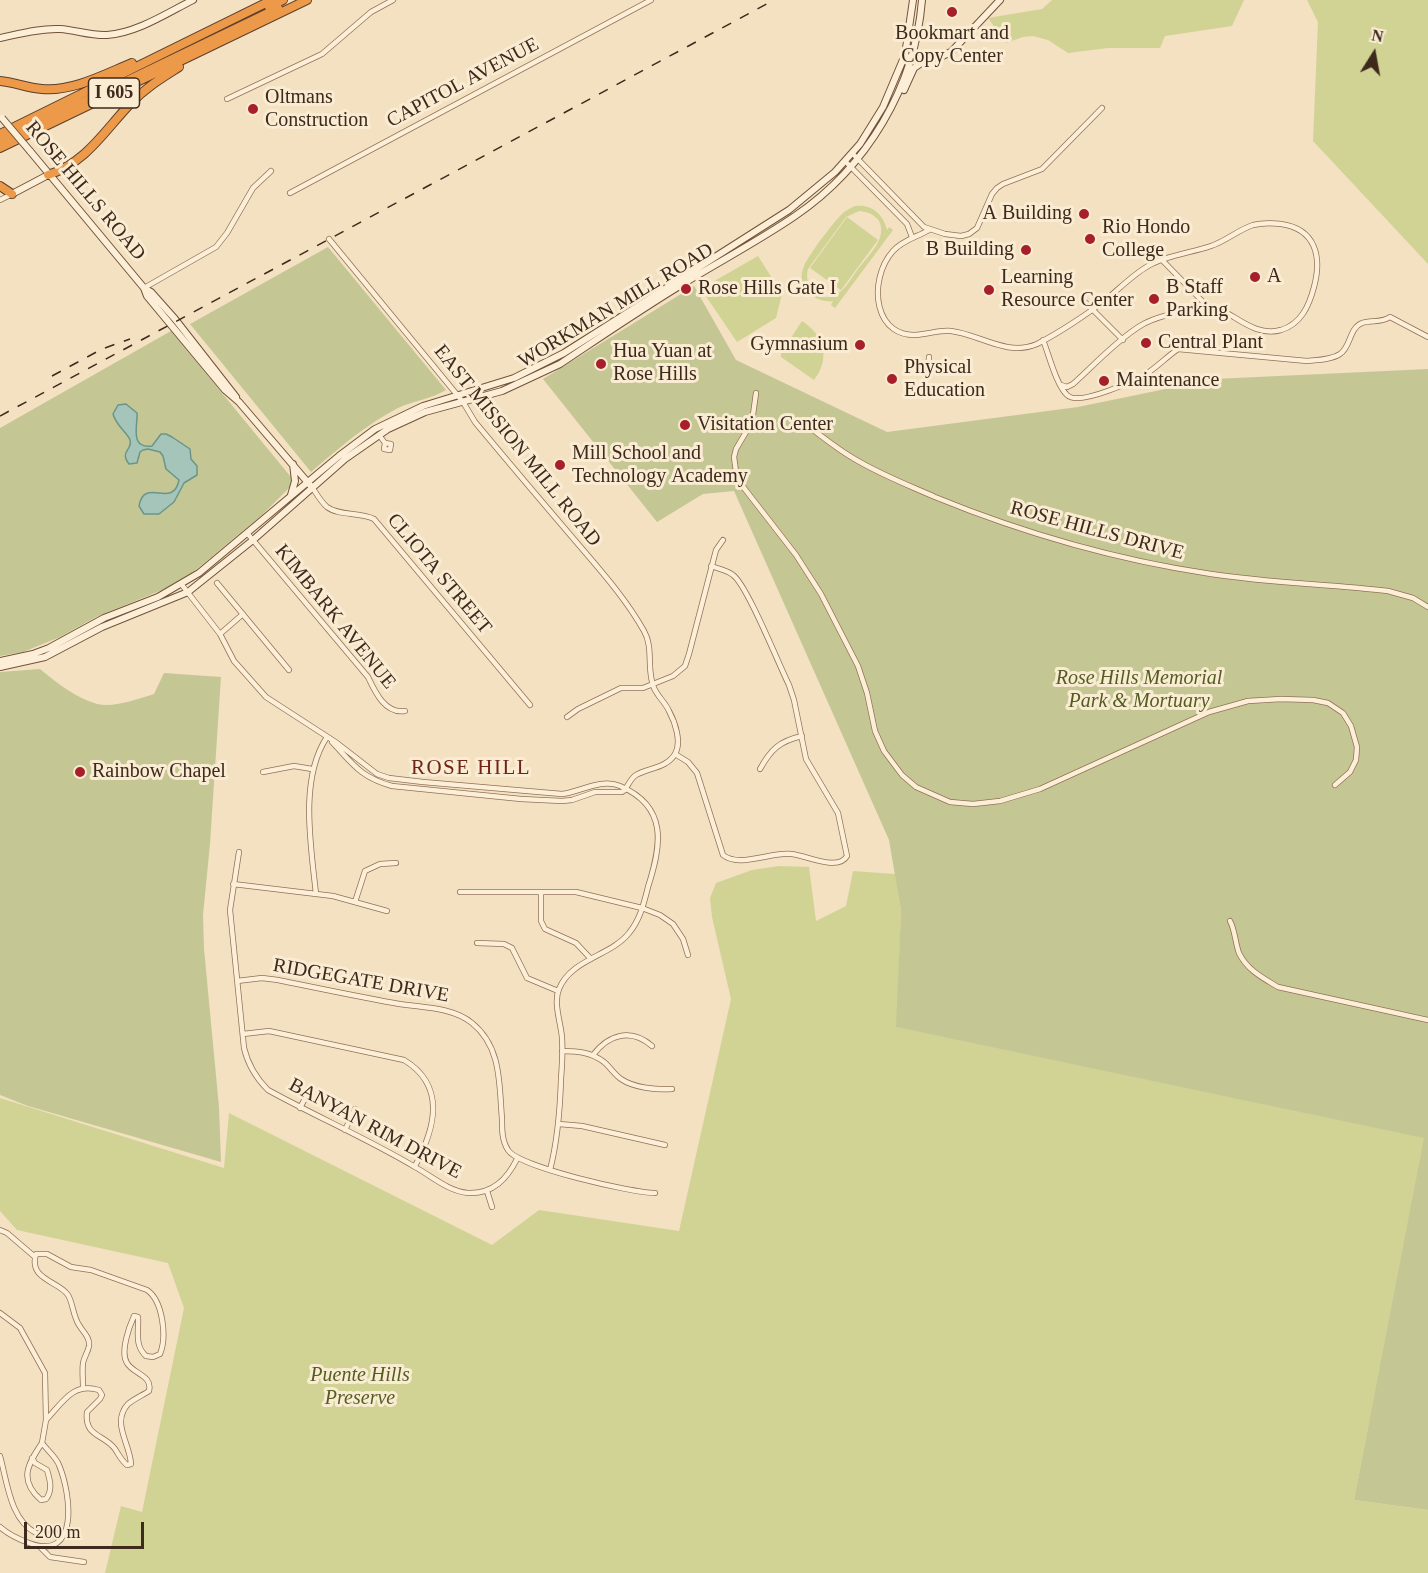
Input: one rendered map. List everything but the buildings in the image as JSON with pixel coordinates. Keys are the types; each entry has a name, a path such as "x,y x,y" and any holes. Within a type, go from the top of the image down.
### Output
{"highway":[{"name":"I 605","path":"0,134 272,0"},
{"path":"117,76 128,76 284,0"},
{"path":"0,142 295,0"},
{"name":"I 605","path":"0,148 307,0"},
{"path":"48,175 88,153 144,90 229,38"},
{"path":"0,81 42,89 56,89 75,85 180,45"},
{"path":"0,186 12,194"}],"main road":[{"path":"0,38 47,29 108,35 125,32 193,0"},
{"name":"WORKMAN MILL ROAD","path":"0,661 22,657 48,648 104,618 182,585 200,573 291,496 381,437 423,406 514,378 564,353 789,210 845,161 861,144 881,113 904,55 913,0"},
{"name":"WORKMAN MILL ROAD","path":"0,667 45,657 102,627 188,592 253,540 310,485 349,456 425,412 502,391 560,364 681,285 795,216 825,192 858,159 894,102 912,57 922,0"},
{"path":"904,55 938,58 951,52 1000,0"},
{"path":"894,102 899,99 914,68 928,58"},
{"name":"ROSE HILLS ROAD","path":"1,116 144,288 147,296 225,390 239,402 310,485"},
{"path":"12,194 48,175"},
{"path":"536,376 537,372 564,353"},
{"path":"291,496 295,481 293,463"}],"street":[{"path":"227,99 322,54 371,12 393,0"},
{"name":"CAPITOL AVENUE","path":"290,193 651,0"},
{"path":"852,153 929,230 960,236 969,234 981,221 992,194 997,189 1003,184 1042,169 1102,108"},
{"path":"845,161 895,213 920,234"},
{"path":"144,288 216,247 253,188 271,171"},
{"path":"0,200 12,194"},
{"path":"907,224 912,237"},
{"path":"929,230 912,237 894,250 887,260 879,282 881,317 892,327 912,336 952,331 1015,348 1036,344 1092,310 1115,295 1149,265 1162,260 1219,243 1244,229 1261,224 1290,225 1300,229 1313,242 1318,261 1312,292 1303,314 1287,328 1271,332 1260,331 1207,306 1162,260"},
{"name":"EAST MISSION MILL ROAD","path":"329,239 463,402 475,422 630,609 646,633 653,685"},
{"path":"1086,303 1123,340"},
{"path":"1061,385 1067,387 1073,384 1142,325 1207,306"},
{"path":"1043,340 1061,385 1070,398 1076,399 1096,396 1146,374 1178,349 1183,348 1307,361 1324,359 1341,354 1356,327 1362,323 1384,321 1390,317 1428,337"},
{"path":"1050,358 1058,354"},
{"path":"928,369 929,357"},
{"path":"756,393 752,422 734,457 737,479 796,555 832,613 861,674 875,731 884,751 902,775 916,787 950,802 973,804 1000,801 1040,789 1209,712 1248,701 1281,699 1329,703 1343,713 1351,726 1357,747 1356,760 1350,772 1335,785"},
{"name":"ROSE HILLS DRIVE","path":"812,429 854,459 921,491 998,521 1071,543 1135,560 1213,574 1388,591 1413,598 1428,607"},
{"name":"CLIOTA STREET","path":"310,485 327,507 337,511 363,514 374,519 530,705"},
{"name":"KIMBARK AVENUE","path":"247,533 368,676 383,702 393,710 405,711"},
{"path":"567,717 578,709 621,688 643,688 653,685 673,676 685,666 711,566 716,550 723,540"},
{"path":"675,754 688,762 697,773 723,855 729,860 737,862 783,853 798,854 829,863 837,864 845,861 848,856 838,813 806,759 789,685 745,592 735,576 726,570 711,566"},
{"path":"217,583 289,670"},
{"path":"182,585 220,634 234,661 266,697 338,743 369,769 389,778 552,794 573,793 602,784 620,786 646,805 654,816 659,843 656,863 636,924 620,943 591,959 564,979 558,991 557,1004 562,1039 559,1124 550,1170"},
{"path":"220,634 243,614"},
{"path":"625,790 634,776 663,765 675,754 678,745 678,735 669,710 659,699 653,685"},
{"path":"760,769 772,751 782,742 802,736"},
{"path":"316,894 309,840 312,769 318,750 327,737"},
{"path":"263,772 294,766 312,769"},
{"name":"BANYAN RIM DRIVE","path":"239,852 230,910 243,1034 248,1062 260,1082 268,1090 415,1166 452,1190 467,1193 487,1191"},
{"path":"355,902 366,871 380,864 396,863"},
{"path":"233,884 333,896 387,911"},
{"path":"460,892 584,893 642,908 660,915 673,924 683,939 688,955"},
{"path":"541,893 541,921 545,929 576,943 591,959"},
{"path":"1230,921 1240,953 1248,965 1259,976 1278,987 1428,1020"},
{"path":"477,944 504,945 512,948 528,978 558,991"},
{"name":"RIDGEGATE DRIVE","path":"237,981 262,978 278,980 404,1005 443,1010 463,1016 483,1032 490,1042 496,1060 503,1138 508,1152 517,1159"},
{"path":"243,1034 269,1031 404,1060 412,1065 426,1080 433,1100 427,1143 415,1166"},
{"path":"593,1055 601,1044 616,1037 636,1037 652,1046"},
{"path":"562,1051 593,1055 629,1084 661,1090 672,1089"},
{"path":"300,1108 310,1087"},
{"path":"345,1130 355,1109"},
{"path":"559,1124 593,1128 665,1145"},
{"path":"492,1207 487,1191 509,1174 517,1159 609,1186 655,1193"},
{"path":"0,1230 35,1257"},
{"path":"46,1420 69,1396 83,1387 99,1390 102,1395 87,1412 87,1425 112,1446 123,1462 130,1465 131,1460 120,1426 121,1415 129,1403 149,1390 150,1386 150,1382 144,1376 128,1365 124,1353 132,1320 137,1316 139,1321 137,1341 146,1356 153,1357 160,1354 164,1344 164,1325 154,1296 147,1290 91,1270 71,1267 47,1254 36,1254 35,1263 42,1277 63,1289 69,1296 78,1324 89,1341 83,1365 83,1387"},
{"path":"0,1313 20,1328 45,1373 46,1420 42,1443 29,1462 27,1480 31,1491 41,1500 46,1499 51,1485 47,1470 35,1463 32,1458"},
{"path":"0,1527 15,1538 40,1547 50,1547 58,1543 65,1533 68,1521 66,1496 58,1464 42,1443"},
{"path":"0,1456 15,1511 36,1533 48,1536 65,1533"},
{"path":"40,1547 50,1557 84,1563"}],"green space":[{"path":"1052,0 1244,0 1232,26 1165,36 1160,48 1108,48 1068,53 1048,40 1033,36 1006,43 988,18 1042,9"},
{"path":"1307,0 1428,0 1428,264 1313,141 1318,22"},
{"path":"855,206 872,208 883,219 887,230 889,227 893,230 835,308 831,305 833,301 819,299 808,292 802,281 802,274 806,261 828,231 843,213","holes":["859,211 873,215 879,221 881,228 879,241 843,289 830,297 819,295 810,287 808,269 846,217"]},
{"path":"847,217 878,240 841,290 810,268"},
{"path":"328,247 446,390 398,408 374,422 311,472 190,324"},
{"path":"758,256 782,294 776,318 737,342 703,292 704,287"},
{"name":"Rose Hills Memorial Park & Mortuary","path":"694,286 736,360 887,432 1078,407 1214,379 1428,369 1428,1510 1354,1500 1424,1138 896,1027 901,911 889,840 734,491 703,494 657,522 543,379"},
{"path":"802,321 816,333 823,348 822,363 814,380 781,357 781,353"},
{"path":"171,331 295,482 262,515 192,573 167,588 96,617 60,637 23,652 0,656 0,428"},
{"path":"40,669 74,694 104,705 154,694 164,673 221,677 203,915 204,949 219,1107 221,1162 28,1106 0,1095 0,672"},
{"name":"Puente Hills Preserve","path":"779,866 809,867 816,921 846,906 853,871 895,874 901,911 897,1027 1425,1137 1354,1500 1428,1510 1428,1573 105,1573 121,1506 142,1512 184,1308 168,1263 17,1230 0,1211 0,1098 224,1168 229,1113 492,1245 539,1210 679,1231 731,999 712,917 710,898 716,883 752,870"}],"water":[{"path":"126,404 137,413 136,435 140,444 152,446 161,434 166,434 190,449 191,459 197,466 197,475 184,483 174,502 159,514 144,514 139,506 142,497 152,492 171,493 179,480 166,469 160,452 143,450 140,452 137,463 129,464 126,460 130,440 113,414 118,405"}],"railway":[{"path":"0,416 774,0"},
{"path":"52,376 102,349 130,339"}],"place":[{"name":"Bookmart and Copy Center","path":"952,12"},
{"name":"Oltmans Construction","path":"253,109"},
{"name":"A Building","path":"1084,214"},
{"name":"Rio Hondo College","path":"1090,239"},
{"name":"B Building","path":"1026,250"},
{"name":"A","path":"1255,277"},
{"name":"Rose Hills Gate I","path":"686,289"},
{"name":"Learning Resource Center","path":"989,290"},
{"name":"B Staff Parking","path":"1154,299"},
{"name":"Central Plant","path":"1146,343"},
{"name":"Gymnasium","path":"860,345"},
{"name":"Hua Yuan at Rose Hills","path":"601,364"},
{"name":"Physical Education","path":"892,379"},
{"name":"Maintenance","path":"1104,381"},
{"name":"Visitation Center","path":"685,425"},
{"name":"Mill School and Technology Academy","path":"560,465"},
{"name":"Rainbow Chapel","path":"80,772"}],"district":[{"name":"ROSE HILL","path":"471,768"}]}
